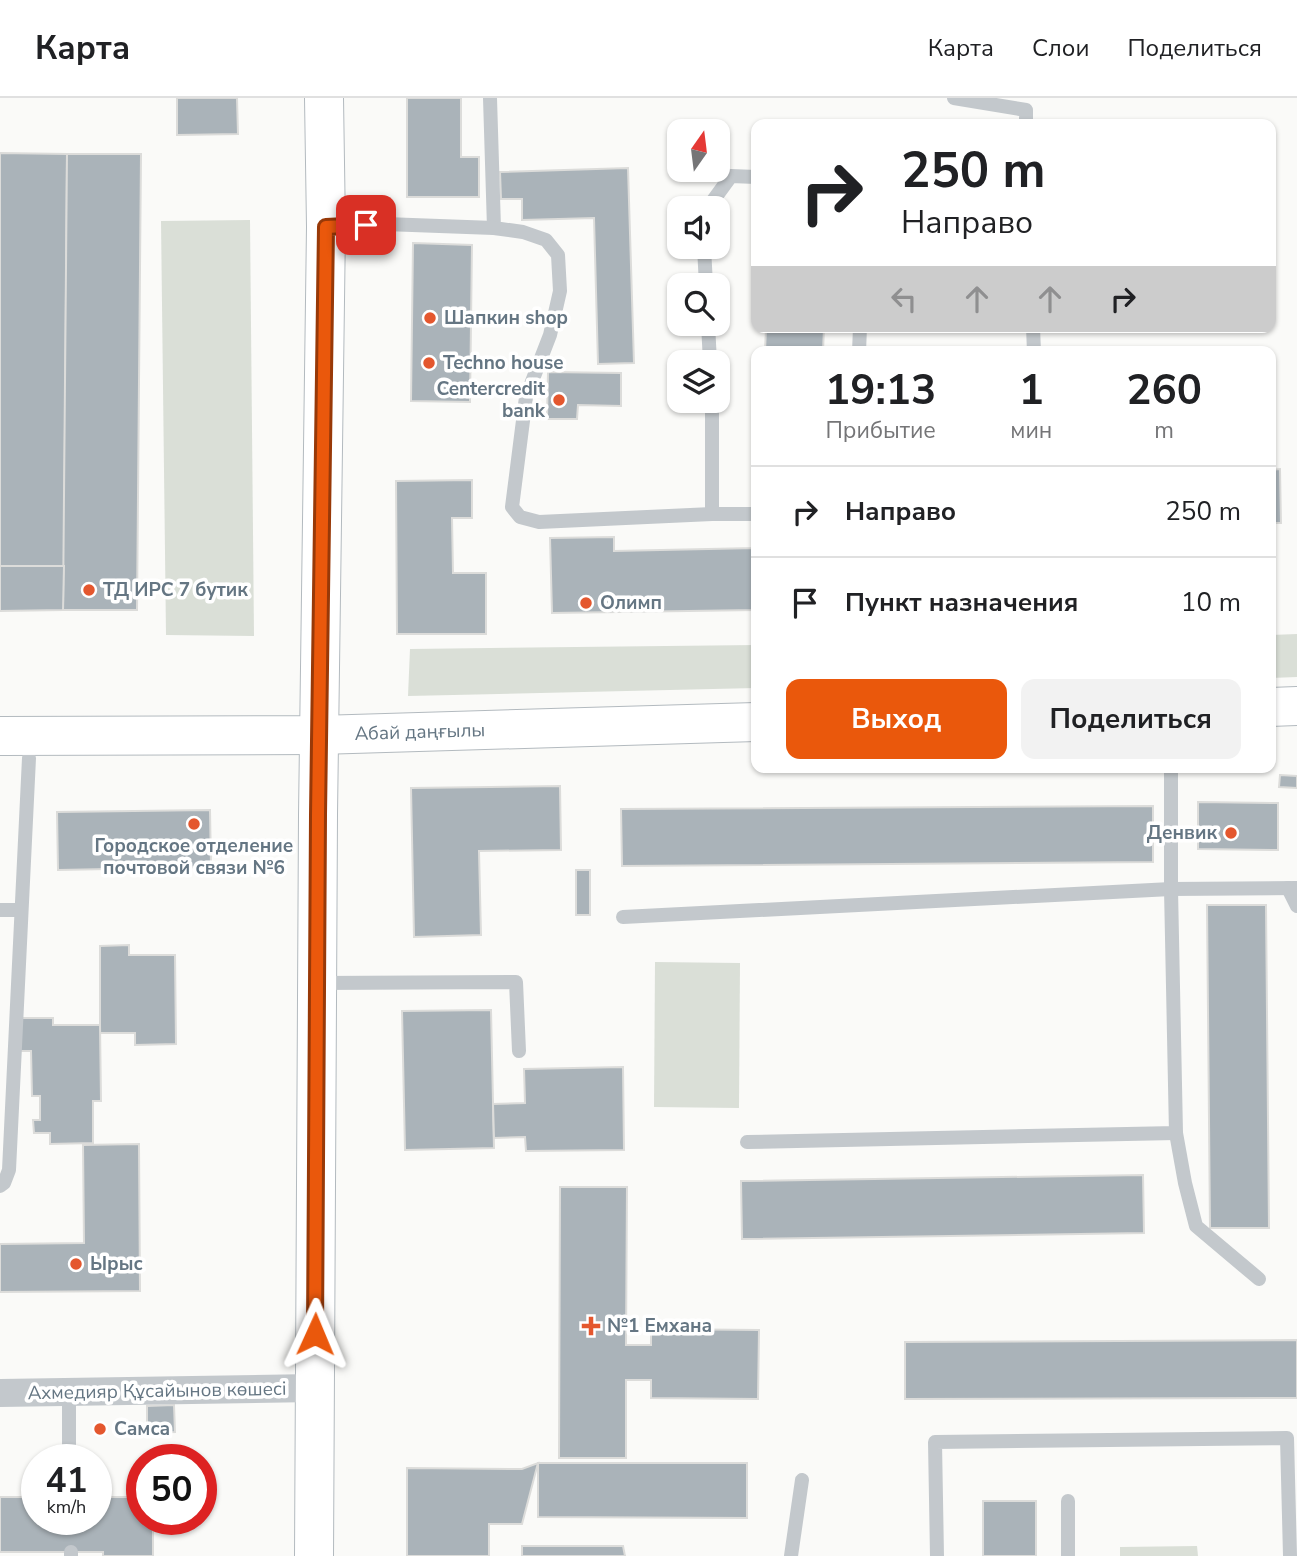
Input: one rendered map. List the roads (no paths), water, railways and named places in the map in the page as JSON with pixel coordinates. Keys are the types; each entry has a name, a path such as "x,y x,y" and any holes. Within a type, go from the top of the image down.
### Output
{"main road":[{"path":"314,1556 319,735 326,227 324,98"},
{"path":"1276,706 1297,706"},
{"name":"Абай даңғылы","path":"15,747 751,722"}],"street":[{"name":"Ахмедияр Құсайынов көшесі","path":"0,1394 314,1388"}],"lane":[{"path":"490,98 494,228"},
{"path":"954,98 1026,110 1026,119"},
{"path":"716,196 731,176 751,177"},
{"path":"326,227 385,224 494,228 523,232 546,240 558,255 560,292 550,335 526,397 520,437 512,507 520,517 539,522 751,514"},
{"path":"712,413 712,514"},
{"path":"0,1185 4,1183 9,1170 21,910 15,747"},
{"path":"1171,773 1176,1133 1196,1226 1259,1279"},
{"path":"623,916 1171,889 1293,888 1297,906"},
{"path":"0,910 21,910"},
{"path":"318,983 516,982 519,1051"},
{"path":"747,1142 1176,1133"},
{"path":"69,1393 69,1444"},
{"path":"937,1556 935,1442 1287,1438 1290,1556"},
{"path":"791,1556 802,1480"},
{"path":"1068,1501 1068,1556"}],"place":[{"name":"Шапкин shop","path":"430,318"},
{"name":"Techno house","path":"429,363"},
{"name":"Centercredit bank","path":"559,400"},
{"name":"ТД ИРС 7 бутик","path":"89,590"},
{"name":"Олимп","path":"586,603"},
{"name":"Городское отделение почтовой связи №6","path":"194,824"},
{"name":"Денвик","path":"1231,833"},
{"name":"Ырыс","path":"76,1264"},
{"name":"№1 Емхана","path":"591,1326"},
{"name":"Самса","path":"100,1429"}]}
